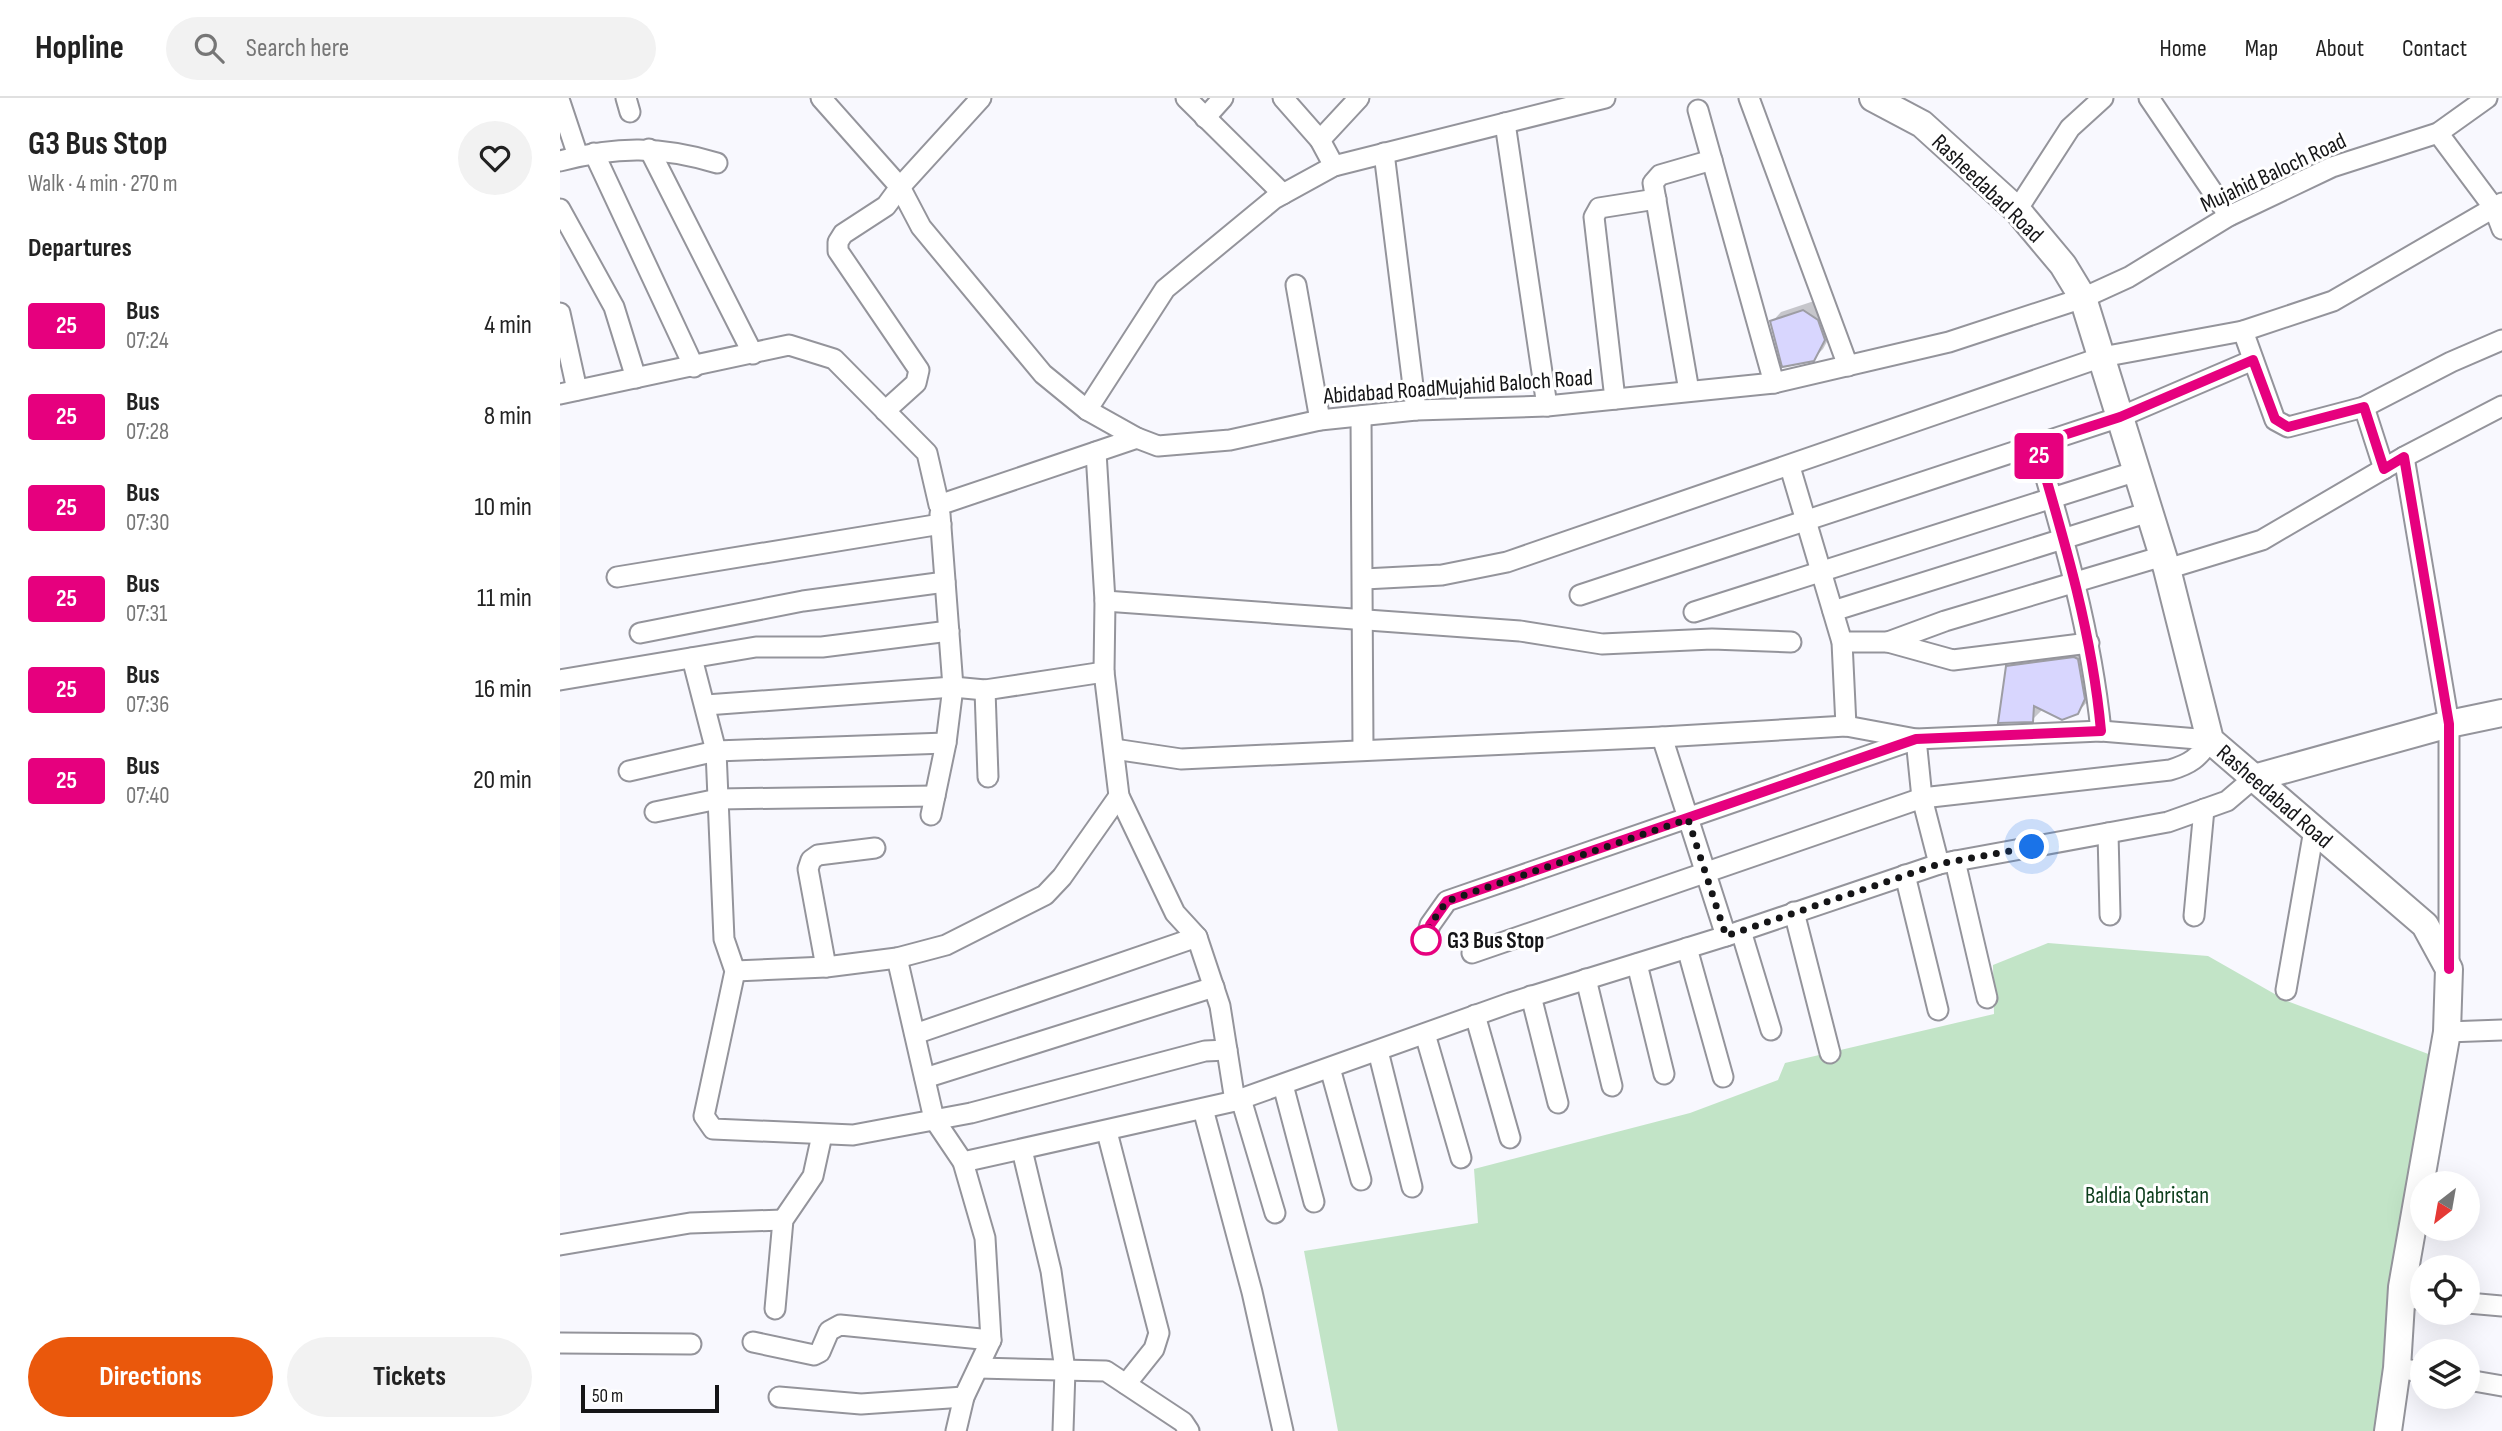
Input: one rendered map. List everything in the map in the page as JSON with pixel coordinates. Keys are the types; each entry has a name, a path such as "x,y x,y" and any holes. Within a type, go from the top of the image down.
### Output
{"main road":[{"name":"Rasheedabad Road","path":"1873,98 1922,124 2017,210 2063,265 2082,298 2165,562 2210,740 2425,925 2449,969"},
{"path":"2254,778 2449,724 2502,713"},
{"path":"2418,1255 2447,1031 2449,969"},
{"path":"2388,1431 2409,1370 2411,1325"}],"street":[{"name":"Abidabad RoadMujahid Baloch Road","path":"821,98 900,187 921,227 1043,374 1087,410 1137,438 1158,446 1230,440 1320,419 1416,410 1547,406 1774,383 1949,342 2082,298"},
{"path":"1186,98 1283,194"},
{"path":"1205,118 1223,98"},
{"path":"1283,98 1320,140 1334,166"},
{"path":"1320,140 1359,98"},
{"path":"1087,410 1165,289 1283,194 1334,166 1605,98"},
{"path":"1748,98 1848,366"},
{"path":"2017,210 2070,128 2103,98"},
{"name":"Mujahid Baloch Road","path":"2082,298 2129,276 2229,216 2332,167 2438,133 2487,98"},
{"path":"885,411 916,383 919,370 838,251 838,242 843,234 886,206 978,99"},
{"path":"560,102 578,157 694,366"},
{"path":"2160,102 2229,216"},
{"path":"1698,110 1774,383"},
{"path":"1505,123 1547,406"},
{"path":"2438,133 2498,206 2502,229"},
{"path":"578,157 649,149 678,151 717,163"},
{"path":"649,149 753,354"},
{"path":"1384,153 1416,410"},
{"path":"1689,391 1653,183 1660,175 1712,160"},
{"path":"1615,398 1594,217 1599,208 1656,199"},
{"path":"1364,579 1442,575 1507,562 1790,467 2102,357 2243,331 2333,302 2498,206"},
{"path":"560,209 614,307 636,378"},
{"path":"1296,285 1320,419"},
{"path":"560,313 568,392 789,345 834,359 927,453 940,514 953,687 946,743 933,806 718,799 655,812"},
{"path":"2243,331 2275,419 2288,427 2364,407 2451,362 2502,340"},
{"path":"1580,594 2120,417 2253,360"},
{"path":"1888,642 1945,621 2076,583 2262,540 2404,457 2502,406"},
{"path":"2364,407 2384,469"},
{"path":"1361,416 1363,748"},
{"path":"617,577 940,514 1137,438"},
{"path":"2036,444 2076,583 2095,673 2101,731"},
{"path":"1096,452 1105,601 1104,671 1119,796 1175,913 1197,937 1214,987 1238,1100 1275,1213"},
{"path":"2404,457 2449,724 2449,969"},
{"path":"1790,467 1842,642 1846,726"},
{"path":"1694,612 2137,471"},
{"path":"1833,611 2065,541 2149,512"},
{"path":"640,633 803,601 945,582"},
{"path":"1105,601 1520,631 1602,644 1712,639 1791,642"},
{"path":"560,680 756,647 822,647 949,631"},
{"path":"1842,642 1888,642 1953,660 2089,643"},
{"path":"692,658 716,751 724,939 735,971 704,1116 713,1129 853,1135 971,1113 1205,1051 1227,1050"},
{"path":"706,705 953,687 985,690 1104,671"},
{"path":"985,690 988,777"},
{"path":"1114,749 1181,758 1662,737 1846,726 1916,739 2101,731 2210,740 2200,756 2188,764 2170,770 1922,798 1472,953"},
{"path":"1662,737 1705,872 1733,933 1771,1030"},
{"path":"1916,739 1922,798 1947,863 1987,998"},
{"path":"1426,940 1430,925 1447,901 1916,739"},
{"path":"629,771 716,751 946,743"},
{"path":"963,1162 1107,1132 1238,1100 1531,996 1687,948 1905,875 1947,863 2168,822 2227,801 2254,778"},
{"path":"735,971 827,967 897,958 946,945 1045,895 1062,877 1119,796"},
{"path":"2193,916 2204,809"},
{"path":"2286,990 2314,830"},
{"path":"2108,833 2110,915"},
{"path":"827,967 808,869 811,860 818,855 875,848"},
{"path":"1905,875 1937,1010"},
{"path":"1794,912 1830,1053"},
{"path":"915,1034 1197,937"},
{"path":"1687,948 1723,1077"},
{"path":"897,958 934,1119 963,1162 985,1238 991,1340 964,1397 956,1431"},
{"path":"1637,964 1664,1074"},
{"path":"1586,979 1612,1086"},
{"path":"925,1079 1214,987"},
{"path":"1531,996 1558,1103"},
{"path":"1475,1016 1510,1138"},
{"path":"2447,1031 2502,1030"},
{"path":"1425,1034 1461,1158"},
{"path":"1378,1051 1412,1187"},
{"path":"1330,1068 1362,1180"},
{"path":"1283,1085 1314,1202"},
{"path":"1203,1110 1252,1292 1283,1431"},
{"path":"1107,1132 1159,1333 1154,1349 1126,1384"},
{"path":"775,1309 783,1220 813,1176 822,1135"},
{"path":"1021,1150 1051,1271 1065,1370 1063,1431"},
{"path":"560,1245 690,1223 783,1220"},
{"path":"2480,1304 2502,1306"},
{"path":"753,1342 814,1355 820,1352 829,1331 840,1325 991,1340"},
{"path":"560,1343 691,1344"},
{"path":"978,1368 1106,1371 1184,1422 1189,1431"},
{"path":"2480,1382 2502,1386"},
{"path":"779,1397 861,1404 964,1397"}],"green space":[{"name":"Baldia Qabristan","path":"2048,943 2208,956 2287,1001 2447,1061 2429,1171 2410,1171 2410,1241 2418,1241 2416,1255 2410,1255 2410,1293 2388,1431 1338,1431 1304,1251 1478,1223 1474,1169 1690,1113 1778,1080 1785,1063 1994,1014 1993,965"}],"building":[{"path":"1803,310 1818,320 1825,340 1814,361 1782,367 1770,321"},
{"path":"2074,657 2078,659 2085,699 2078,714 2062,720 2034,706 2033,722 1998,723 2006,666"}],"bus line":[{"name":"25","path":"1426,940 1430,925 1447,901 1916,739 2101,731 2095,673 2076,583 2036,444 2120,417 2253,360 2275,419 2281,425 2288,427 2364,407 2384,469 2404,457 2449,724 2449,969"}],"place":[{"name":"G3 Bus Stop","path":"1426,940"}],"route":[{"path":"1426,940 1430,925 1447,901 1688,819 1726,936 1843,894 1939,864 2032,847"}]}
